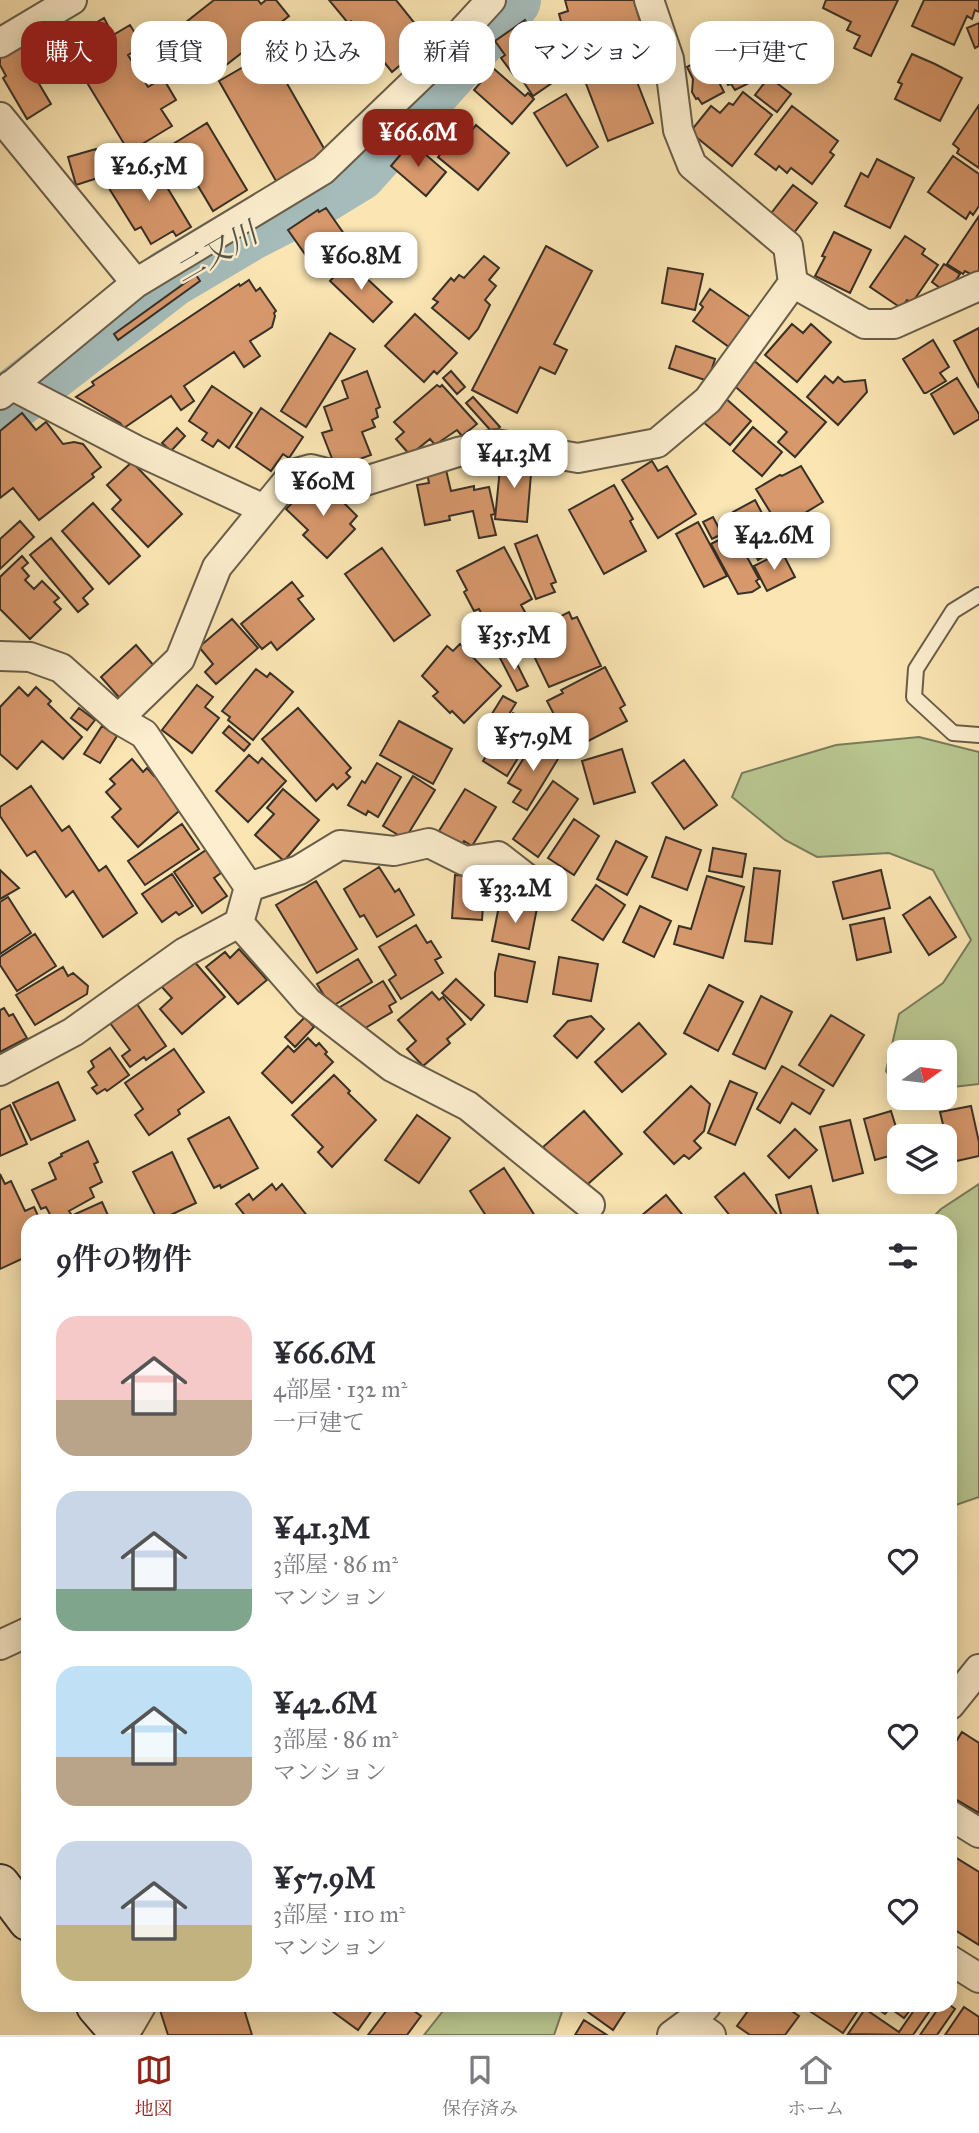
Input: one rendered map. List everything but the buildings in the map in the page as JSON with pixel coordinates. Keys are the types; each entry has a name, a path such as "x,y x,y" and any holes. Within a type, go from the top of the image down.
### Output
{"street":[{"path":"0,43 72,0"},
{"path":"264,509 6,390 136,283 323,170 426,71 491,0"},
{"path":"118,719 180,659 217,567 293,474 311,469 362,482 496,444 579,458 657,443 708,400 793,283 788,246 692,164 678,130 669,59 649,0"},
{"path":"0,117 136,283"},
{"path":"793,283 865,324 894,324 979,286"},
{"path":"0,656 30,657 61,668 118,719 144,734 249,887 239,923 185,952 73,1032 0,1071"},
{"path":"249,887 299,870 340,845 394,851 429,843 465,861 498,856 534,884"},
{"path":"239,923 308,1002 392,1067 468,1106 590,1205"},
{"path":"0,1645 21,1635"},
{"path":"957,1696 979,1669"},
{"path":"957,1819 979,1833"},
{"path":"0,1884 21,1912"},
{"path":"957,1964 979,1978"},
{"path":"101,2012 122,2035 137,2012"}],"lane":[{"path":"979,595 953,611 916,669 914,697 953,733 979,736"}],"green space":[{"path":"919,737 979,752 979,1084 957,1087 957,1040 893,1040 899,1014 943,983 971,940 933,870 889,853 817,857 785,840 732,797 742,773 836,745"},
{"path":"979,1184 979,1497 957,1505 957,1214 936,1214"},
{"path":"442,2012 562,2012 554,2035 424,2035"}],"waterway":[{"name":"二又川","path":"0,410 170,278 357,172 511,0"}]}
